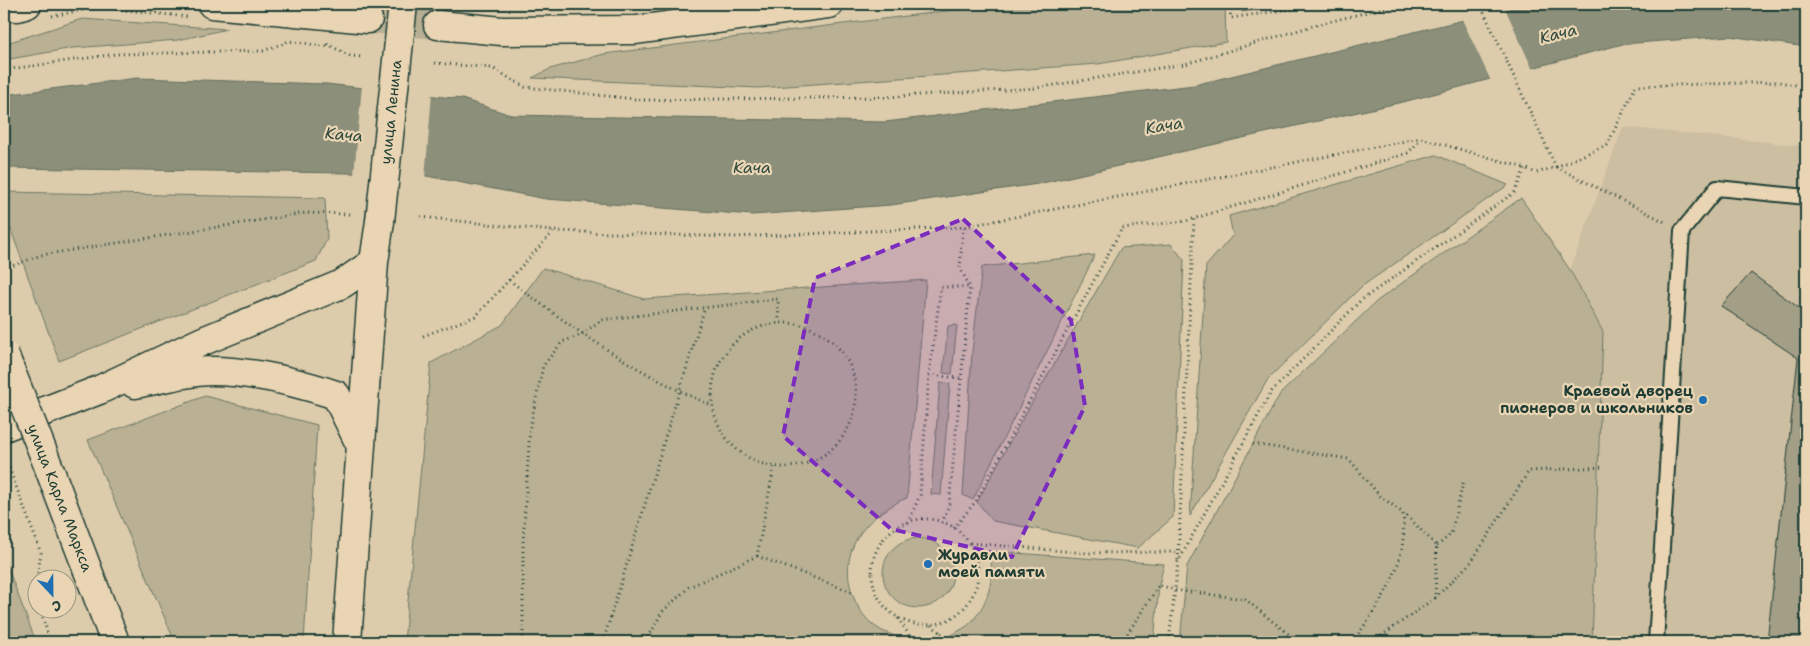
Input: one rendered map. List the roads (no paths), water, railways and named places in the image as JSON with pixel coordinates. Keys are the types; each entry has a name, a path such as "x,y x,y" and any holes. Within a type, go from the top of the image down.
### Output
{"main road":[{"name":"улица Ленина","path":"347,642 374,262 403,4"},
{"path":"438,25 502,31 636,30 829,4"},
{"path":"4,6 36,11"},
{"path":"204,11 368,18"},
{"path":"4,428 99,390 204,342 342,284 374,262"},
{"name":"улица Карла Маркса","path":"4,354 115,642"},
{"path":"99,390 210,371 263,376 306,385 336,395 361,446"}],"lane":[{"path":"1656,642 1682,230 1717,188 1806,197"}],"water":[{"name":"Кача","path":"1530,4 1806,4 1806,47 1729,36 1623,44 1407,101 1038,184 891,205 752,215 546,199 416,174 4,168 4,95 137,78 327,84 462,99 511,115 885,122 1194,85"}],"tunnel":[{"path":"368,19 438,25"}],"place":[{"name":"Краевой дворец пионеров и школьников","path":"1703,400"},
{"name":"Журавли моей памяти","path":"928,564"}]}
